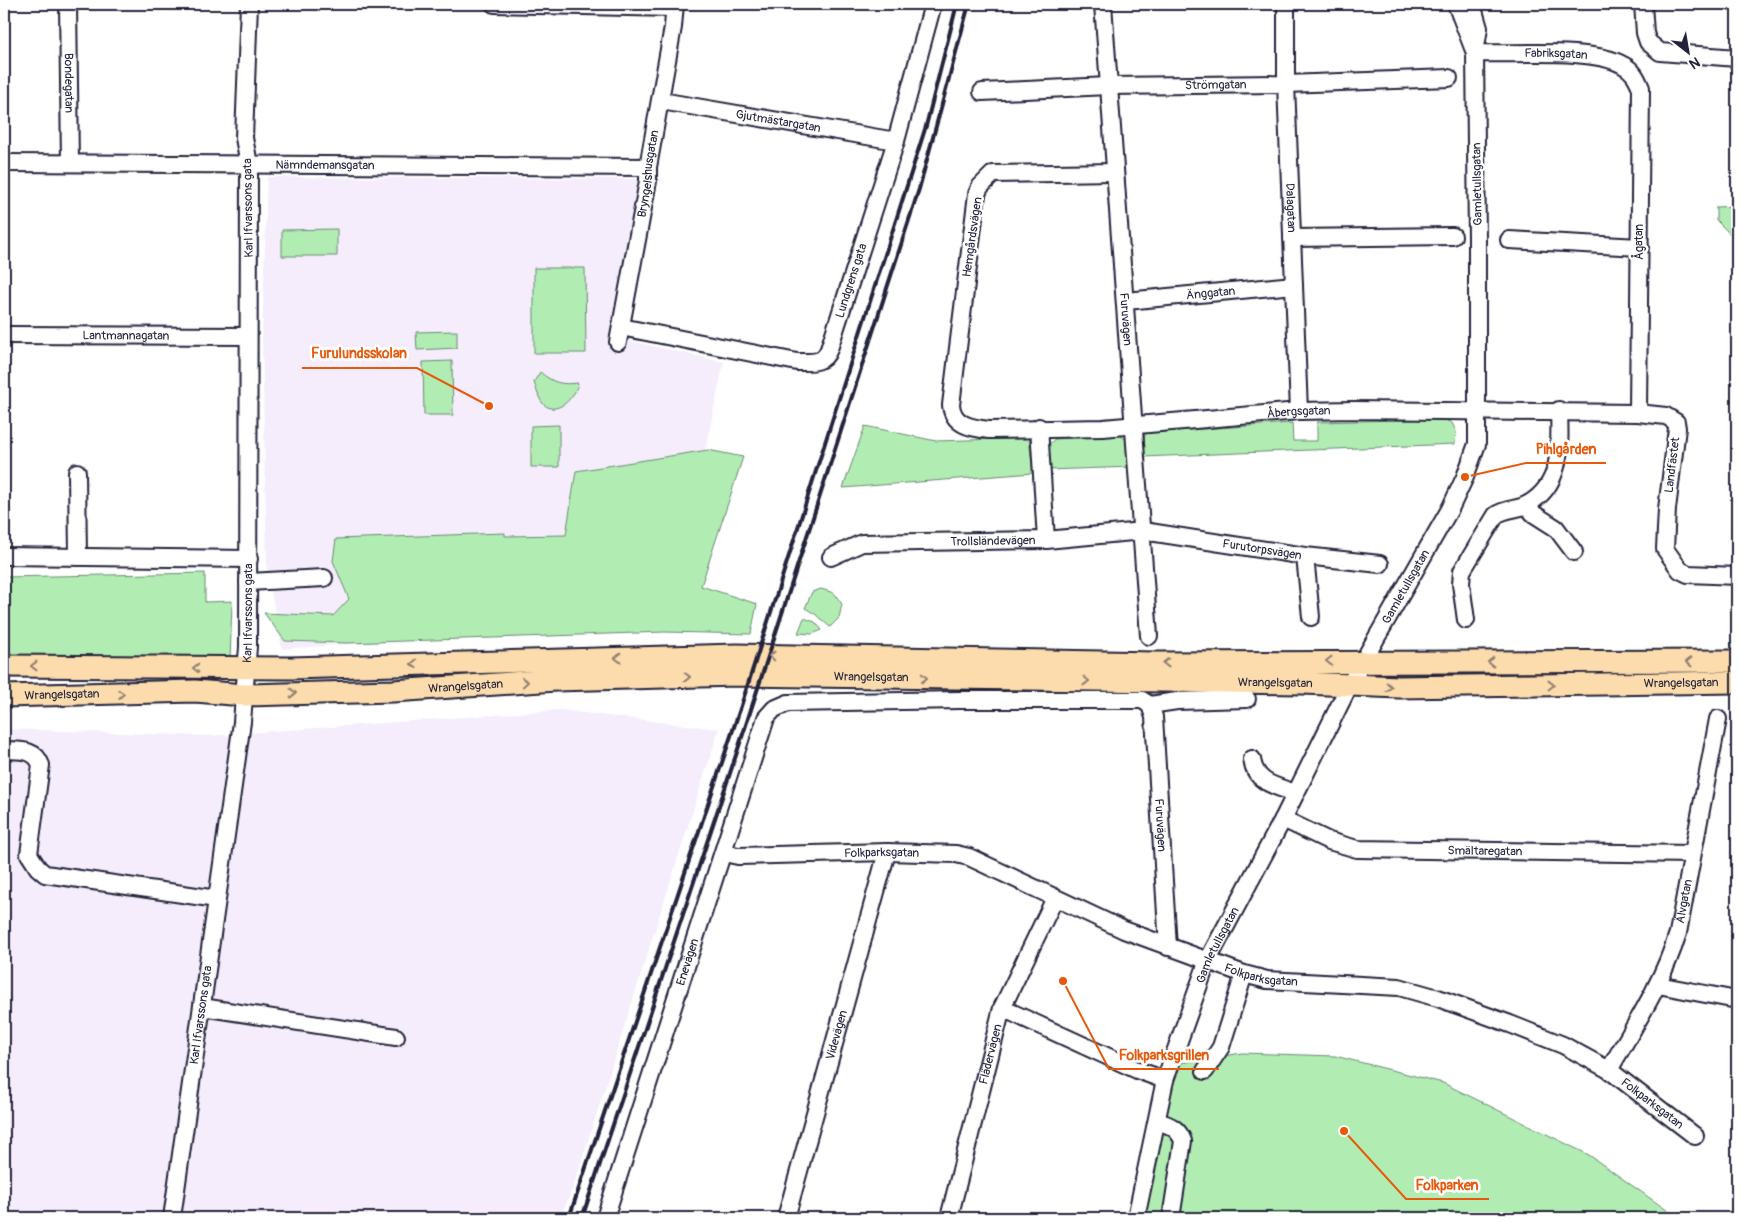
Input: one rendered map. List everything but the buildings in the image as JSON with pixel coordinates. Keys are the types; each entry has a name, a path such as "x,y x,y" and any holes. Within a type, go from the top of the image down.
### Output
{"main road":[{"name":"Wrangelsgatan","path":"4,666 245,668 737,655 1155,663 1737,661"},
{"name":"Wrangelsgatan","path":"4,696 195,692 244,695 393,691 556,680 736,675 1350,684 1399,687 1737,682"}],"street":[{"name":"Bondegatan","path":"68,4 70,163"},
{"name":"Karl Ifvarssons gata","path":"172,1218 242,722 248,647 249,164 244,138 249,4"},
{"path":"494,4 675,6"},
{"name":"Lundgrens gata","path":"620,334 797,362 813,363 821,360 829,350 896,141 933,4"},
{"name":"Furuvägen","path":"1103,4 1149,636"},
{"name":"Dalagatan","path":"1286,4 1286,84 1299,411"},
{"name":"Gamletullsgatan","path":"1456,4 1475,53"},
{"name":"Gamletullsgatan","path":"1165,1080 1208,960 1283,819 1350,684 1364,662 1465,477 1477,444 1475,53 1479,28 1472,4"},
{"path":"1643,4 1645,32 1651,45 1660,52 1737,58"},
{"name":"Bryngelshusgatan","path":"620,334 674,27 675,6"},
{"name":"Fabriksgatan","path":"1475,53 1591,55 1614,60 1633,72"},
{"name":"Ågatan","path":"1633,72 1642,88 1638,413"},
{"name":"Strömgatan","path":"982,92 1108,86 1286,84 1449,78"},
{"name":"Gjutmästargatan","path":"661,101 896,141"},
{"name":"Nämndemansgatan","path":"4,163 648,167"},
{"name":"Hemgårdsvägen","path":"961,423 952,411 951,405 976,194 980,187 993,174 1114,172"},
{"path":"1292,238 1454,236"},
{"path":"1509,240 1640,247"},
{"name":"Änggatan","path":"1126,300 1294,286"},
{"name":"Lantmannagatan","path":"4,334 248,336"},
{"path":"1466,620 1461,584 1462,571 1496,515 1503,510 1526,505 1536,498 1555,475 1559,451 1559,410"},
{"name":"Åbergsgatan","path":"961,423 971,428 989,430 1039,427 1103,428 1299,411 1559,410 1638,413"},
{"name":"Landfästet","path":"1638,413 1666,416 1676,422 1665,549 1680,570 1688,574 1737,576"},
{"name":"Trollsländevägen","path":"831,557 862,543 1046,540 1039,427"},
{"path":"77,472 78,557"},
{"path":"1526,505 1534,514 1556,528 1574,552"},
{"name":"Furutorpsvägen","path":"1046,540 1142,531 1304,556 1380,564"},
{"path":"4,556 249,559"},
{"path":"1304,556 1311,617"},
{"path":"248,582 324,578"},
{"path":"1150,705 1177,700 1247,699"},
{"name":"Wrangelsgatan","path":"774,709 788,703 960,700 1142,700 1150,705"},
{"name":"Furuvägen","path":"1150,705 1154,717 1168,947"},
{"name":"Enevägen","path":"605,1218 766,718 774,709"},
{"name":"Älvgatan","path":"1609,1070 1670,961 1678,933 1718,719"},
{"path":"4,750 31,752 36,755 41,765 29,854 38,868 46,874 216,899"},
{"path":"1252,759 1253,769 1259,777 1296,793"},
{"name":"Smältaregatan","path":"1283,819 1329,841 1357,849 1692,854"},
{"name":"Folkparksgatan","path":"724,853 738,856 887,852 956,854 969,857 1055,898 1168,947 1244,974 1275,981 1399,986 1510,1024 1563,1045 1609,1070 1695,1136"},
{"name":"Videvägen","path":"786,1218 887,852"},
{"name":"Flädervägen","path":"949,1218 1002,1008 1055,898"},
{"path":"1205,1071 1221,1047 1244,974"},
{"path":"1658,985 1737,1000"},
{"path":"202,1007 396,1037"},
{"path":"1002,1008 1137,1070 1165,1080 1136,1218"},
{"path":"1157,1121 1172,1126 1180,1132 1183,1141 1171,1218"}],"shaded area":[{"path":"267,177 664,179 638,191 613,337 724,362 705,451 577,471 552,630 282,649 267,571 262,337"},
{"path":"559,710 719,729 574,1185 560,1218 4,1218 4,729 209,736"}],"green space":[{"path":"1737,206 1737,241 1716,220 1716,207"},
{"path":"337,229 337,256 282,256 282,230"},
{"path":"534,268 585,268 586,353 534,353"},
{"path":"457,331 457,348 417,350 416,332"},
{"path":"452,361 453,415 424,415 423,362"},
{"path":"540,372 549,379 558,382 567,384 578,383 569,400 558,407 546,406 540,399 534,382"},
{"path":"1443,419 1452,423 1456,431 1455,444 1143,457 1145,433 1292,423 1293,441 1317,441 1317,422"},
{"path":"559,425 559,467 531,467 531,426"},
{"path":"865,426 936,441 1029,438 1033,473 843,488"},
{"path":"1119,435 1129,441 1132,467 1047,470 1047,449 1055,439"},
{"path":"708,450 743,457 701,586 757,604 751,634 665,632 347,643 285,641 264,613 333,616 349,599 333,561 336,539 505,533 505,536 566,535 576,471"},
{"path":"205,573 205,602 232,601 230,663 4,657 4,577"},
{"path":"821,589 834,593 842,604 839,618 830,627 805,608 812,592"},
{"path":"804,618 815,622 822,630 812,634 798,633"},
{"path":"1242,1053 1335,1056 1443,1083 1589,1155 1678,1218 1131,1218 1162,1063 1174,1064"}],"railway":[{"path":"569,1218 741,706 926,126 957,4"},
{"path":"582,1218 745,728 919,189 969,4"}],"place":[{"name":"Furulundsskolan","path":"489,406"},
{"name":"Pihlgården","path":"1465,477"},
{"name":"Folkparksgrillen","path":"1063,981"},
{"name":"Folkparken","path":"1344,1131"}]}
